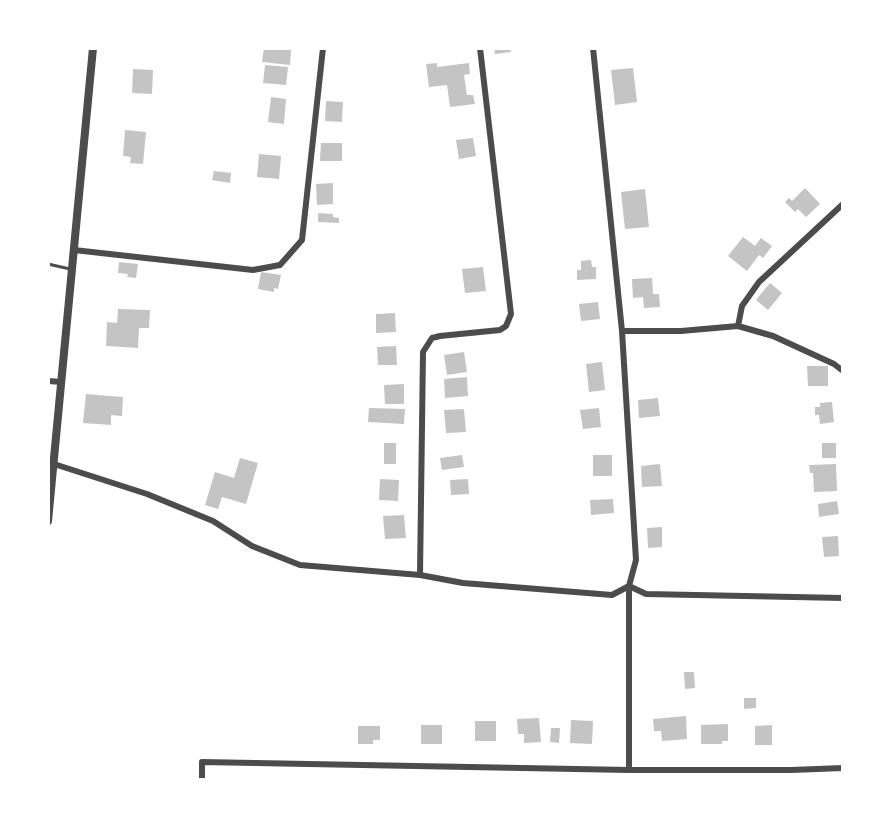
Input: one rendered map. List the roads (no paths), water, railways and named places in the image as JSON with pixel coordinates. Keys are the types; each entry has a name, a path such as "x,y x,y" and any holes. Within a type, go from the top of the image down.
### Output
{"street":[{"path":"48,521 93,48"},
{"path":"74,250 253,270 280,265 302,240 323,48"},
{"path":"420,575 423,352 432,338 500,330 506,326 511,314 480,48"},
{"path":"593,48 622,331 636,560 629,585 629,770"},
{"path":"738,326 742,306 759,282 843,204"},
{"path":"622,331 681,331 738,326 773,336 834,364 843,371"},
{"path":"48,381 62,382"},
{"path":"54,464 147,494 213,521 252,546 300,564 420,575 463,583 612,595 629,585"},
{"path":"629,585 646,594 843,598"},
{"path":"202,780 202,762 629,770 843,768"}],"lane":[{"path":"48,264 71,269"}]}
